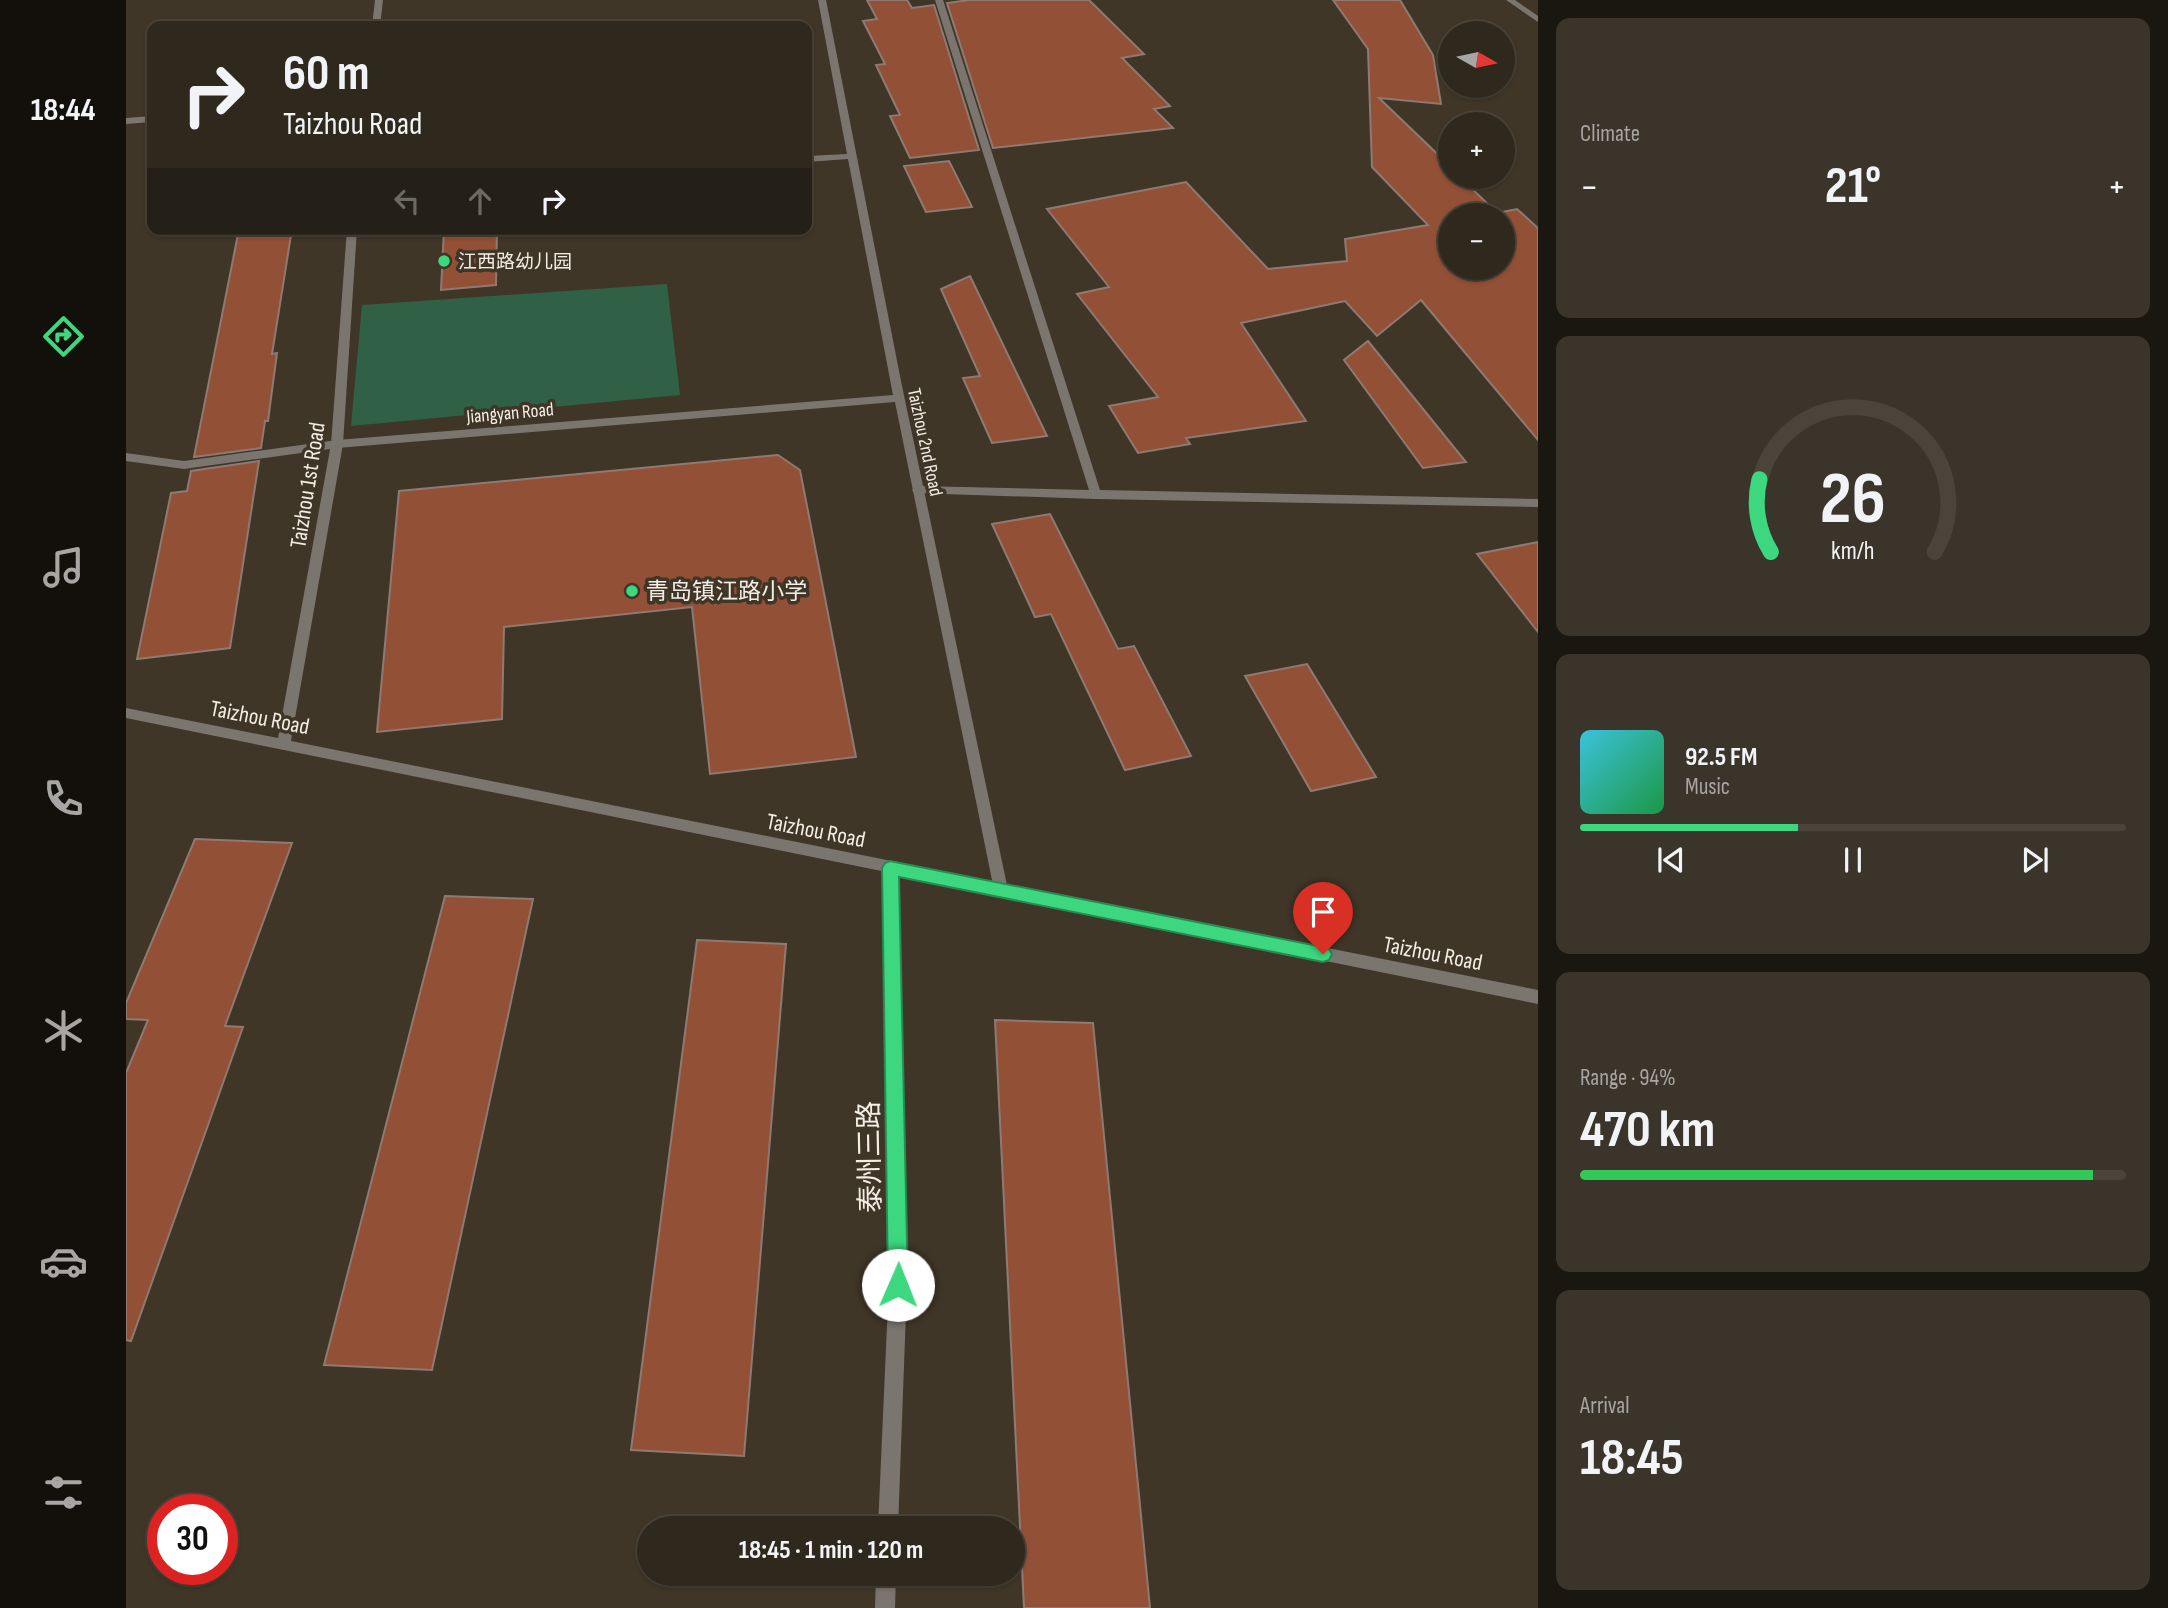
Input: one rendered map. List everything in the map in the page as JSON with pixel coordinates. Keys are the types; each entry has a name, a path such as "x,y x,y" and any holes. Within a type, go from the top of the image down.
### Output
{"street":[{"path":"377,21 379,0"},
{"name":"Taizhou 2nd Road","path":"822,0 899,398 1001,890"},
{"path":"939,0 1096,495"},
{"path":"1510,0 1538,20"},
{"path":"126,121 147,119"},
{"path":"812,159 853,156"},
{"name":"Taizhou 1st Road","path":"284,745 337,444 352,235"},
{"name":"Jiangyan Road","path":"126,457 184,465 337,444 899,398"},
{"path":"918,490 1538,503"},
{"name":"Taizhou Road","path":"126,713 1538,997"},
{"name":"泰州三路","path":"888,1516 899,1258 890,868"},
{"path":"885,1608 886,1586"}],"green space":[{"path":"667,284 680,395 351,426 362,305"}],"building":[{"path":"867,0 907,0 912,8 934,5 979,150 910,158 890,116 900,115 876,65 885,64 863,21 877,19"},
{"path":"969,0 1089,0 1144,54 1122,58 1170,106 1154,109 1173,128 993,148 947,3"},
{"path":"1333,0 1400,0 1433,55 1441,104 1379,98 1438,155 1438,189 1472,189 1487,203 1438,203 1438,280 1515,280 1515,209 1538,228 1538,440 1421,300 1377,336 1345,301 1241,323 1306,421 1186,438 1190,444 1138,453 1109,406 1158,397 1077,294 1109,287 1047,209 1186,182 1268,269 1347,261 1345,239 1428,225 1372,167 1368,49"},
{"path":"949,161 972,207 926,212 904,166"},
{"path":"238,235 291,235 272,354 277,353 268,421 265,421 261,448 194,457"},
{"path":"444,235 497,235 496,285 441,290"},
{"path":"970,276 1047,436 992,443 963,378 980,376 941,289"},
{"path":"1368,341 1466,462 1423,468 1344,360"},
{"path":"778,455 800,470 856,757 710,774 692,607 504,627 502,719 377,732 399,491"},
{"path":"259,461 230,648 137,659 171,493 187,491 191,471"},
{"path":"1050,514 1118,649 1134,646 1191,756 1125,770 1051,614 1035,617 992,524"},
{"path":"1538,542 1538,632 1477,554"},
{"path":"1307,664 1376,777 1311,791 1245,676"},
{"path":"195,839 292,843 225,1026 243,1027 131,1341 126,1340 126,1073 148,1020 126,1019 126,1003"},
{"path":"445,896 533,899 432,1370 324,1365"},
{"path":"697,940 786,944 744,1456 631,1450"},
{"path":"995,1020 1093,1023 1150,1608 1024,1608 1025,1516 1019,1516"}],"place":[{"name":"江西路幼儿园","path":"444,261"},
{"name":"青岛镇江路小学","path":"632,591"}],"route":[{"path":"898,1285 890,868 1323,954"}]}
